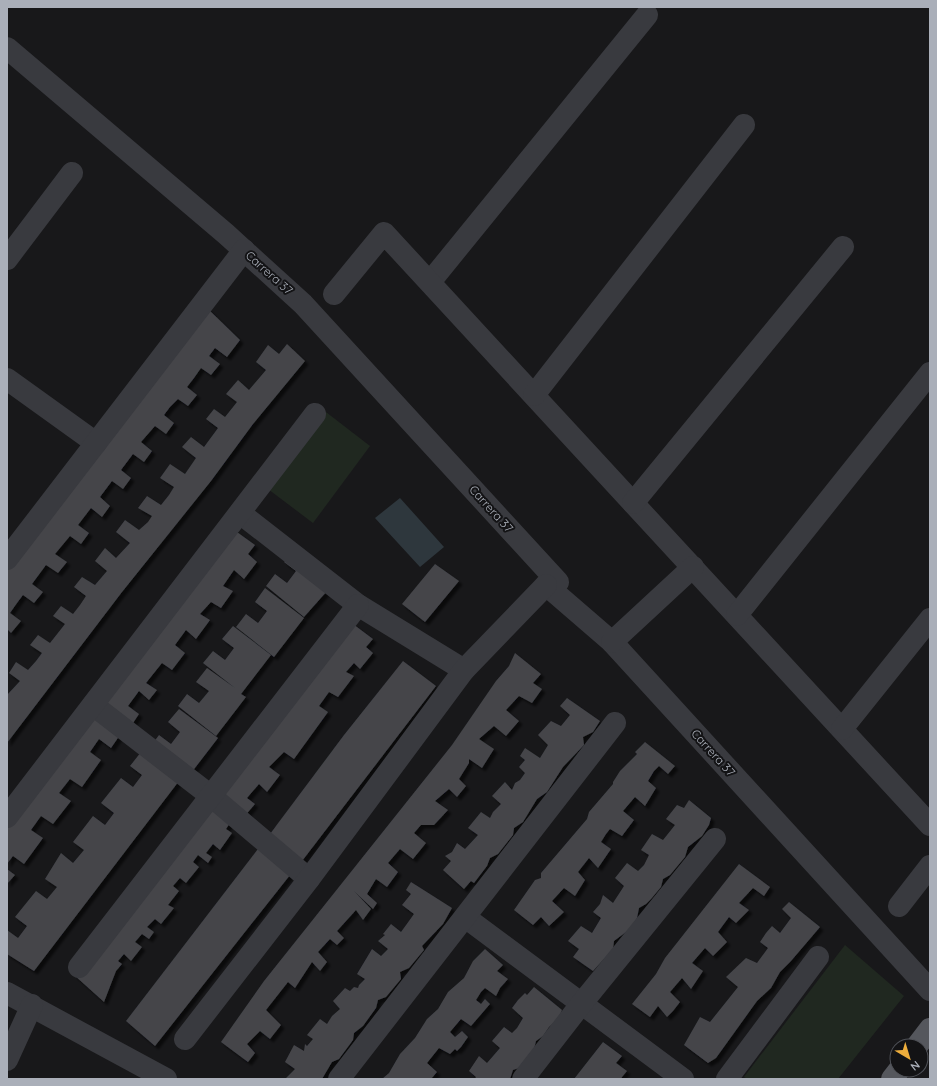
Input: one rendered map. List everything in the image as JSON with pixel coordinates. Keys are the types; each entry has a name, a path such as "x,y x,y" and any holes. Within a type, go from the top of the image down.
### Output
{"main road":[{"path":"923,1038 930,1029"}],"street":[{"path":"430,282 647,15"},
{"name":"Carrera 37","path":"7,48 244,250 308,309 558,582 546,584"},
{"path":"534,395 744,126"},
{"path":"7,259 72,172"},
{"path":"334,294 384,233 930,825"},
{"path":"633,502 843,247"},
{"path":"7,559 244,250"},
{"path":"737,616 930,373"},
{"path":"7,379 96,443"},
{"path":"7,817 315,414"},
{"path":"240,513 358,605 464,670"},
{"path":"612,642 693,567"},
{"path":"186,1039 309,879 464,670 546,584"},
{"name":"Carrera 37","path":"546,584 612,642 930,990"},
{"path":"79,967 358,605"},
{"path":"842,729 930,619"},
{"path":"93,706 211,796 309,879"},
{"path":"339,1079 615,723"},
{"path":"523,1079 582,1003 715,839"},
{"path":"899,906 930,866"},
{"path":"465,917 683,1079"},
{"path":"727,1079 818,957"},
{"path":"7,993 32,1005 166,1079"},
{"path":"7,1060 32,1005"}],"shaded area":[{"path":"322,409 370,446 313,523 264,486"},
{"path":"400,498 444,547 420,567 375,518"},
{"path":"845,945 904,996 838,1079 748,1079 744,1077"}],"building":[{"path":"206,307 240,340 227,357 215,348 209,356 220,364 211,375 201,368 187,387 197,395 188,406 178,399 170,407 164,415 174,423 166,434 155,426 141,442 152,451 144,462 133,454 121,470 131,478 123,489 112,481 100,497 110,506 102,517 91,508 78,525 89,533 81,544 70,536 55,554 67,562 58,573 46,565 32,584 43,592 34,603 23,595 10,613 21,621 11,633 7,629 7,564"},
{"path":"287,344 305,361 253,424 211,481 122,592 7,743 7,695 20,681 9,673 16,662 28,670 36,661 42,653 30,645 38,635 50,643 65,624 53,616 61,606 73,614 86,596 74,587 82,577 95,585 107,571 95,561 105,548 116,558 130,543 116,532 125,520 139,530 152,516 138,508 147,496 161,505 174,487 160,478 170,464 185,474 196,458 182,447 191,437 204,447 218,428 206,419 214,409 225,417 237,402 226,394 238,380 249,390 266,370 256,362 268,345 279,354"},
{"path":"230,527 255,545 248,554 257,562 244,579 234,570 223,586 233,591 221,608 211,602 200,614 210,620 196,639 186,630 175,645 185,653 172,670 162,663 146,683 157,690 149,700 139,691 128,706 139,714 133,723 100,699"},
{"path":"289,558 328,590 304,617 266,586 275,574 287,583 296,571 284,562"},
{"path":"435,564 459,581 425,622 402,604"},
{"path":"265,588 304,618 274,657 236,627 246,614 258,623 267,611 255,602"},
{"path":"349,621 373,639 366,647 373,653 360,669 354,663 346,672 354,676 338,697 329,692 319,706 328,712 294,759 284,752 269,767 280,775 267,792 259,784 247,798 255,804 243,818 216,793"},
{"path":"233,626 271,655 241,694 246,697 216,736 178,706 187,694 199,703 209,691 196,682 207,668 235,688 203,663 213,651 225,660 234,648 222,639"},
{"path":"515,653 541,674 533,683 542,689 532,703 519,696 506,710 519,721 506,736 494,726 479,739 494,749 482,768 469,759 469,763 459,779 466,786 457,797 449,789 435,801 448,810 434,825 421,825 414,833 426,843 413,859 400,849 388,863 398,872 387,887 376,879 367,894 377,903 373,909 354,891 371,909 363,920 356,910 337,931 344,938 337,945 330,939 318,952 327,962 320,971 312,962 295,988 288,982 266,1010 281,1025 270,1039 260,1031 247,1044 255,1053 248,1062 221,1042 264,981 452,745 496,681 509,666"},
{"path":"403,661 436,686 299,865 267,838 344,735"},
{"path":"567,698 600,721 593,732 583,737 584,745 563,767 547,792 537,799 523,822 514,828 513,835 498,854 490,858 487,866 474,883 471,881 464,889 443,870 451,861 445,856 452,852 457,843 465,849 478,835 468,828 481,812 490,818 493,812 501,804 492,796 505,782 512,790 515,783 520,780 525,773 519,767 525,760 520,756 525,748 540,758 548,745 538,735 551,721 561,726 570,715 560,706"},
{"path":"179,709 218,738 188,777 150,747 159,735 171,744 180,732 168,722"},
{"path":"90,712 120,735 111,748 99,739 90,752 101,760 82,787 70,779 59,793 71,801 53,824 41,816 31,830 43,838 24,864 13,856 7,864 7,823"},
{"path":"645,742 675,766 668,774 659,766 654,771 648,781 656,788 645,806 635,797 623,811 634,820 622,836 610,829 606,834 601,842 611,849 598,868 589,858 578,872 585,880 575,896 564,888 552,901 564,912 549,926 541,917 533,925 514,910 535,880 541,878 541,873 587,819 589,812 613,784 620,771 637,754 635,752"},
{"path":"141,752 179,781 34,971 7,954 7,930 18,938 27,926 15,917 36,891 47,899 57,887 45,879 61,853 73,863 84,850 73,842 93,816 105,825 114,813 101,803 121,778 133,787 142,775 130,766"},
{"path":"689,800 711,818 709,825 702,836 688,847 685,857 670,875 663,879 661,887 651,899 639,908 637,918 630,929 614,941 613,949 593,971 573,957 579,949 568,941 581,926 592,933 601,918 593,912 600,904 603,895 613,903 624,886 615,878 627,863 638,871 644,865 649,855 641,850 652,834 663,840 675,825 666,819 677,805 684,808"},
{"path":"207,804 232,820 226,829 232,833 220,850 213,844 206,853 212,857 208,863 198,855 193,862 199,867 186,883 180,878 173,886 179,891 168,905 174,908 161,924 155,919 147,927 154,932 149,939 142,934 135,942 142,947 131,961 124,954 118,961 122,964 116,971 104,1002 74,975"},
{"path":"261,845 294,870 155,1046 126,1021"},
{"path":"739,864 770,887 764,896 753,888 739,903 749,910 736,923 729,917 718,932 727,942 713,956 705,948 692,963 703,971 691,989 682,978 670,992 680,1002 673,1011 667,1017 658,1006 650,1017 632,1004 656,974 665,958"},
{"path":"7,869 15,875 7,884"},
{"path":"411,882 452,908 443,924 422,946 424,950 409,968 400,972 401,979 386,997 378,1000 376,1008 363,1026 354,1033 353,1040 339,1059 332,1062 322,1079 285,1079 295,1069 285,1062 294,1045 304,1051 305,1044 307,1046 313,1039 307,1035 320,1019 327,1024 332,1016 340,1009 333,1001 345,988 350,991 354,987 358,988 365,979 357,974 372,949 381,956 388,949 378,941 385,935 383,934 391,924 401,932 414,914 402,905 411,894 406,890"},
{"path":"789,902 820,927 780,972 771,988 757,1001 716,1058 708,1063 684,1045 700,1017 710,1022 738,987 726,977 746,958 757,963 768,948 760,942 772,926 780,933 791,918 782,909"},
{"path":"485,949 503,965 497,971 508,979 500,988 496,996 485,988 481,992 476,1000 481,1004 485,999 490,1004 471,1026 461,1019 450,1032 455,1037 462,1031 468,1037 461,1047 457,1051 455,1049 450,1054 439,1048 427,1063 437,1072 431,1079 382,1079 389,1073 400,1054 415,1038 427,1019 438,1009 448,992 464,978 473,961"},
{"path":"534,987 562,1010 558,1019 549,1027 543,1036 536,1041 534,1049 519,1068 513,1070 510,1079 475,1079 476,1077 469,1071 479,1056 487,1063 500,1048 492,1041 504,1027 512,1033 517,1028 523,1018 512,1008 525,993 527,995"},
{"path":"603,1042 622,1056 616,1063 627,1071 621,1079 574,1079"}]}
